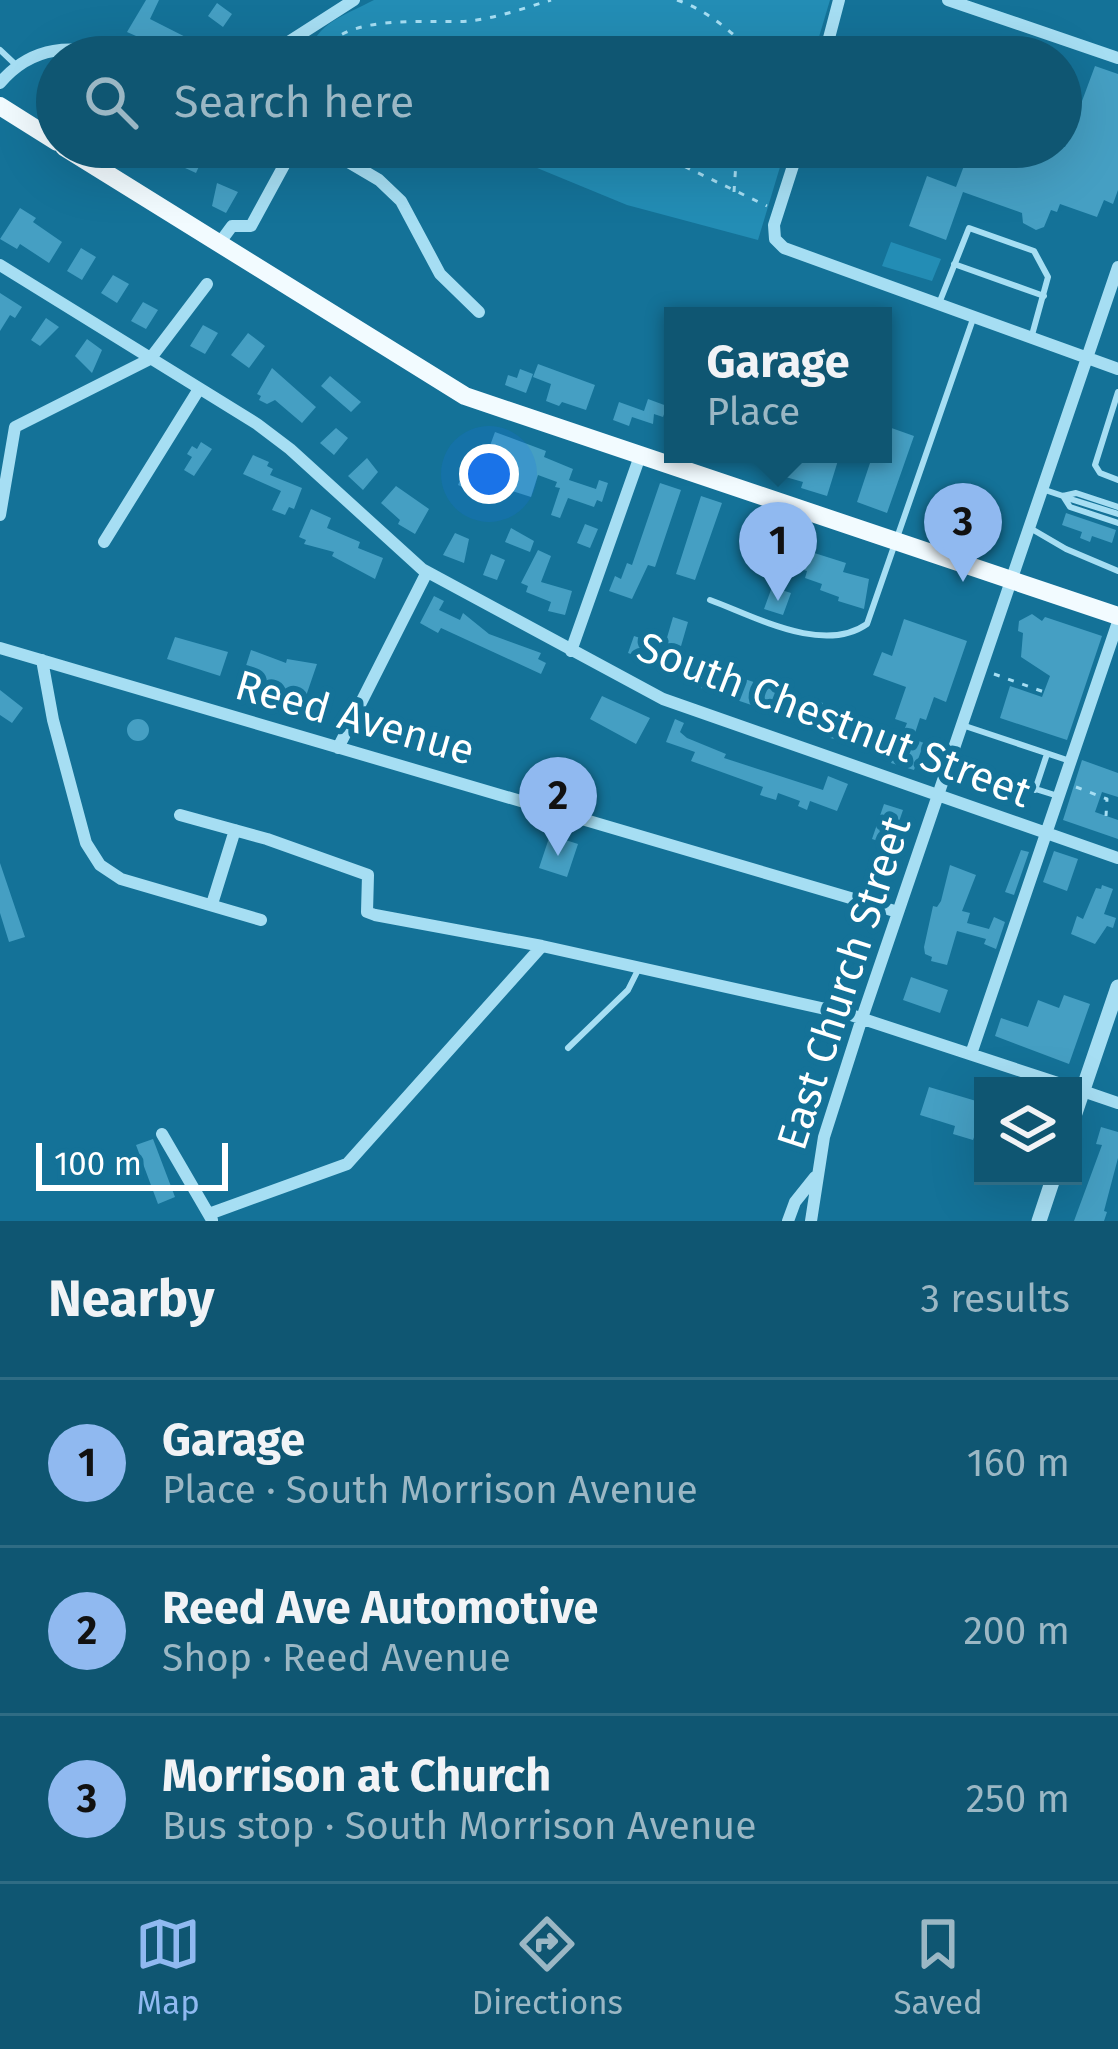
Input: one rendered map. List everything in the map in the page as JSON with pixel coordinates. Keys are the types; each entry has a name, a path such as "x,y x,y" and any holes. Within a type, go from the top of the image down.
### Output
{"main road":[{"path":"0,106 36,129"},
{"path":"97,168 465,396 1118,619"}],"street":[{"path":"298,36 354,0"},
{"path":"830,36 839,0"},
{"path":"948,0 1054,36"},
{"path":"1082,46 1118,58"},
{"path":"0,83 16,65 36,56"},
{"path":"218,245 232,226 251,226 283,168"},
{"path":"359,168 401,201 440,274 479,312"},
{"path":"792,168 778,210 775,239 784,248 1118,368"},
{"name":"South Chestnut Street","path":"0,266 290,449 428,572 572,651 696,712 1118,858"},
{"name":"East Church Street","path":"811,1221 824,1137 862,1018 1118,270"},
{"path":"0,515 15,427 150,359 206,284"},
{"path":"104,542 199,388"},
{"path":"572,651 640,456"},
{"path":"338,748 428,572"},
{"path":"971,1054 1118,619"},
{"name":"Reed Avenue","path":"0,648 898,913"},
{"path":"42,660 52,720 86,843 109,872 261,920"},
{"path":"180,815 368,875 365,904 367,912 375,915 542,946 862,1018 1041,1077"},
{"path":"212,904 236,830"},
{"path":"162,1134 211,1218 347,1163 542,946"},
{"path":"1079,1077 1118,987"},
{"path":"1082,1091 1118,1103"},
{"path":"788,1221 795,1202 816,1176"},
{"path":"1039,1221 1051,1185"}],"lane":[{"path":"0,50 16,65"},
{"path":"938,306 969,228 1034,251 1048,277 1030,338"},
{"path":"954,264 1045,296"},
{"path":"710,600 798,632 854,634 867,624 973,319"},
{"path":"1118,392 1095,465 1100,473 1118,480"},
{"path":"1041,489 1064,496 1076,493 1118,515"},
{"path":"1064,496 1070,507 1118,515"},
{"path":"1028,527 1066,550 1118,569"},
{"path":"962,724 1070,761"},
{"path":"1035,790 1047,754"},
{"path":"950,762 1035,790 1060,790"},
{"path":"568,1048 628,990 640,967"}],"path":[{"path":"344,36 411,19 467,21 551,0"},
{"path":"676,0 707,15 732,36"},
{"path":"686,168 778,210"},
{"path":"734,192 735,168"},
{"path":"994,674 1044,692"},
{"path":"1060,790 1107,799 1106,816"}],"shaded area":[{"path":"374,0 830,0 819,36 317,36 343,15"},
{"path":"537,168 780,168 758,240 627,205"},
{"path":"891,242 941,259 932,281 882,266"}],"building":[{"path":"146,0 159,0 150,19 184,36 136,36 127,32"},
{"path":"217,3 232,14 223,27 208,16"},
{"path":"1095,66 1118,74 1118,190 1113,204 1104,200 1097,217 1060,204 1057,212 1051,210 1044,227 1036,230 1023,223 1022,213 963,192 946,240 909,226 927,176 956,187 963,168 1082,168 1082,101"},
{"path":"217,183 238,192 226,213 212,206"},
{"path":"20,208 62,242 49,263 20,244 17,249 0,239"},
{"path":"81,248 96,257 82,280 67,271"},
{"path":"113,275 129,284 117,303 101,293"},
{"path":"0,293 22,307 0,331"},
{"path":"143,302 158,310 146,329 131,321"},
{"path":"46,318 59,327 40,346 31,340"},
{"path":"203,325 218,333 205,354 190,346"},
{"path":"248,333 265,346 249,368 231,355"},
{"path":"87,339 102,350 92,373 75,356"},
{"path":"538,364 595,385 586,410 546,401 551,384 533,377"},
{"path":"272,368 316,407 302,423 275,400 267,404 259,400 257,394"},
{"path":"520,369 533,374 526,393 505,385 508,375 517,378"},
{"path":"330,376 361,402 351,412 321,386"},
{"path":"648,399 664,405 663,417 654,414 653,424 632,417 629,426 613,420 619,402 644,411"},
{"path":"336,428 348,438 334,455 320,443"},
{"path":"892,428 914,436 887,513 857,502 870,463 892,463"},
{"path":"495,432 546,451 544,457 573,469 569,480 596,489 599,480 608,483 602,502 597,500 594,507 568,498 560,518 551,515 560,488 555,487 557,482 538,475 531,497 509,490 516,461 488,451"},
{"path":"201,442 212,449 194,476 184,470 192,457 187,454"},
{"path":"253,455 269,462 270,475 302,488 294,509 289,507 285,515 272,510 281,491 243,474"},
{"path":"367,458 378,472 363,490 348,476"},
{"path":"467,463 483,469 474,492 458,485"},
{"path":"770,463 837,463 827,496 801,488 803,482 768,472"},
{"path":"660,483 681,490 655,567 648,565 632,599 609,591 615,576 621,579 627,563 632,565"},
{"path":"396,486 429,509 415,534 398,524 400,520 381,503"},
{"path":"701,496 722,503 695,580 676,574"},
{"path":"311,509 331,518 327,528 383,558 375,579 332,556 334,552 304,544 306,540 299,537"},
{"path":"1066,513 1116,530 1112,543 1092,536 1090,542 1080,538 1082,532 1062,525"},
{"path":"585,524 598,529 590,548 577,543"},
{"path":"752,525 846,563 843,572 869,579 864,609 820,590 822,584 805,578 807,571 767,559 762,570 750,566 755,553 743,549"},
{"path":"511,528 534,541 530,552 505,542"},
{"path":"455,533 469,539 464,563 443,555"},
{"path":"538,550 551,556 541,582 572,591 565,615 548,611 551,602 526,592 528,586 521,583"},
{"path":"491,554 505,560 497,580 483,575"},
{"path":"772,587 791,593 783,615 764,609"},
{"path":"434,596 444,601 439,610 460,620 463,613 489,634 541,653 538,659 546,663 541,674 420,623"},
{"path":"1032,614 1042,621 1045,617 1102,636 1067,740 1000,718 1010,686 1042,697 1050,676 1021,657 1019,621"},
{"path":"673,617 688,622 679,653 664,648"},
{"path":"904,619 967,641 946,702 934,697 926,720 920,718 913,739 924,743 914,770 891,763 907,723 895,719 906,687 873,675 882,652 892,656"},
{"path":"634,636 652,642 645,659 628,653"},
{"path":"175,637 228,652 220,676 167,659"},
{"path":"251,650 286,663 287,659 317,664 305,699 243,675"},
{"path":"710,660 729,666 727,673 771,688 773,681 790,687 785,700 806,702 809,698 823,703 821,710 849,720 841,741 827,737 829,731 701,688"},
{"path":"0,690 23,708 12,723 0,715"},
{"path":"602,696 650,718 636,744 590,719"},
{"path":"138,719 149,730 138,741 127,730"},
{"path":"675,719 684,723 680,732 687,738 726,754 724,758 823,790 828,776 848,784 837,811 810,801 807,810 798,806 800,801 778,793 776,800 760,795 763,787 691,761 695,752 666,742"},
{"path":"1082,760 1118,773 1118,797 1102,792 1095,812 1118,820 1118,839 1063,820"},
{"path":"884,804 903,810 891,845 872,839"},
{"path":"550,835 578,844 567,877 539,868"},
{"path":"1021,850 1029,852 1014,895 1005,892"},
{"path":"1054,851 1078,859 1067,891 1043,882"},
{"path":"0,863 25,937 9,942 0,913"},
{"path":"950,865 976,875 962,911 970,913 967,923 989,929 994,917 1005,922 996,949 984,944 986,939 957,931 947,965 931,961 924,947 933,906 941,901"},
{"path":"1096,888 1113,889 1104,914 1116,918 1113,928 1107,926 1095,944 1071,934 1077,916 1083,919"},
{"path":"911,977 948,990 940,1013 903,1000"},
{"path":"1064,995 1090,1004 1069,1064 995,1036 1001,1018 1028,1027 1038,1000 1059,1008"},
{"path":"929,1087 974,1100 973,1140 953,1134 955,1126 920,1115"},
{"path":"1101,1127 1118,1132 1107,1212 1104,1221 1074,1221 1102,1145 1096,1144"},
{"path":"153,1139 175,1197 158,1204 136,1145"}],"place":[{"name":"Morrison at Church","path":"963,582"},
{"name":"Garage","path":"778,601"},
{"name":"Reed Ave Automotive","path":"558,856"}]}
